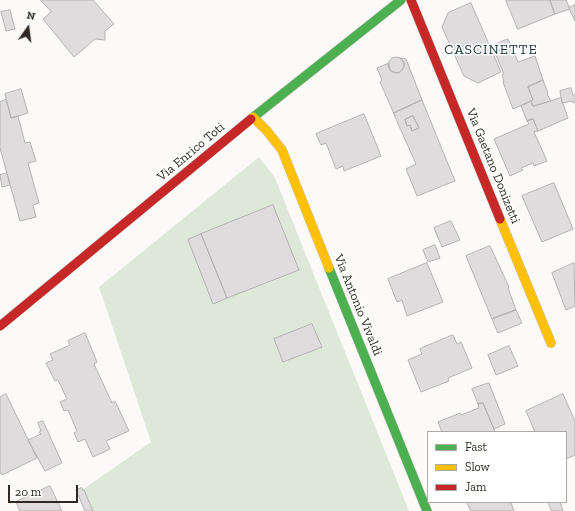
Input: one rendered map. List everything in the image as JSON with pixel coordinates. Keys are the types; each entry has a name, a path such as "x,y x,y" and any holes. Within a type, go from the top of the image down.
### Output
{"street":[{"name":"Via Enrico Toti","path":"0,326 253,118 401,0"},
{"name":"Via Gaetano Donizetti","path":"411,0 551,342"},
{"name":"Via Antonio Vivaldi","path":"253,118 267,131 282,150 427,511"}],"green space":[{"path":"259,157 275,178 409,511 91,511 82,490 151,442 99,287"}],"building":[{"path":"41,0 93,0 114,24 105,31 105,40 95,39 74,57 43,19 51,12"},
{"path":"506,0 550,0 555,14 518,29"},
{"path":"550,0 566,0 570,9 555,14"},
{"path":"471,3 501,72 478,83 464,76 442,27 448,13"},
{"path":"575,5 575,21 569,8"},
{"path":"10,10 15,29 6,31 1,12"},
{"path":"508,39 518,62 535,56 543,80 528,87 533,100 513,109 503,82 502,75 504,74 492,46"},
{"path":"396,57 403,62 404,65 399,72 396,73 389,68 388,65 393,58"},
{"path":"400,58 406,59 422,100 394,113 395,116 380,82 382,80 377,68 389,63 390,70 396,73 400,72 404,67 404,63"},
{"path":"543,80 548,93 547,94 551,101 533,106 531,101 533,100 528,87"},
{"path":"571,88 573,95 575,95 575,102 573,103 572,101 562,103 560,91"},
{"path":"21,89 28,113 11,118 5,94"},
{"path":"561,98 568,118 538,131 533,119 527,121 521,106 531,101 533,106"},
{"path":"6,100 11,118 18,116 25,143 30,142 36,161 28,163 39,203 33,205 36,217 20,221 0,148 0,102"},
{"path":"422,100 455,181 417,196 406,169 416,164 394,113","holes":["413,116 419,128 412,131 410,125 407,126 405,120"]},
{"path":"364,114 381,156 344,171 343,166 336,169 326,143 321,145 316,134"},
{"path":"413,116 419,128 412,131 410,125 407,126 405,120"},
{"path":"533,119 538,131 534,132 547,161 534,166 533,163 521,168 523,170 510,176 494,139 529,124 527,121"},
{"path":"7,173 10,185 2,187 0,175"},
{"path":"554,183 573,229 542,242 522,196"},
{"path":"273,205 299,270 227,298 201,234"},
{"path":"451,221 460,240 442,247 434,228"},
{"path":"201,234 227,298 213,304 188,240"},
{"path":"435,245 440,258 428,262 423,250"},
{"path":"490,246 509,287 508,288 516,310 492,319 466,256"},
{"path":"427,263 443,302 407,316 402,300 397,302 388,279"},
{"path":"574,263 575,306 566,310 552,273"},
{"path":"516,310 522,323 498,333 492,319"},
{"path":"312,324 322,347 283,362 274,339"},
{"path":"85,333 97,362 94,364 112,403 115,401 129,431 106,441 110,449 93,457 85,439 78,442 74,433 77,431 68,410 64,411 60,402 67,399 58,380 55,381 46,363 53,360 50,354 70,345 68,341"},
{"path":"453,335 457,344 461,342 472,368 448,378 449,381 421,392 408,360 422,354 420,349"},
{"path":"509,346 518,366 496,375 488,355"},
{"path":"489,383 505,424 494,429 483,403 478,404 472,389"},
{"path":"6,394 37,458 2,475 0,472 0,397"},
{"path":"563,394 575,421 575,455 567,459 567,431 535,431 526,411"},
{"path":"483,403 495,431 442,431 438,422 460,413 461,415 479,408 478,404"},
{"path":"43,421 62,463 45,471 28,440 41,434 39,432 41,431 38,423"},
{"path":"50,486 62,511 20,511 16,502"},
{"path":"82,488 93,511 85,511 76,490"},
{"path":"467,503 511,503 514,511 471,511"},
{"path":"548,503 560,503 563,511 552,511"}],"traffic: fast":[{"path":"251,119 401,0"},
{"path":"329,268 427,511"}],"traffic: slow":[{"path":"253,117 267,131 282,150 329,268"},
{"path":"500,219 551,343"}],"traffic: jam":[{"path":"411,0 500,219"},
{"path":"0,326 251,119"}],"district":[{"name":"CASCINETTE","path":"491,50"}]}
